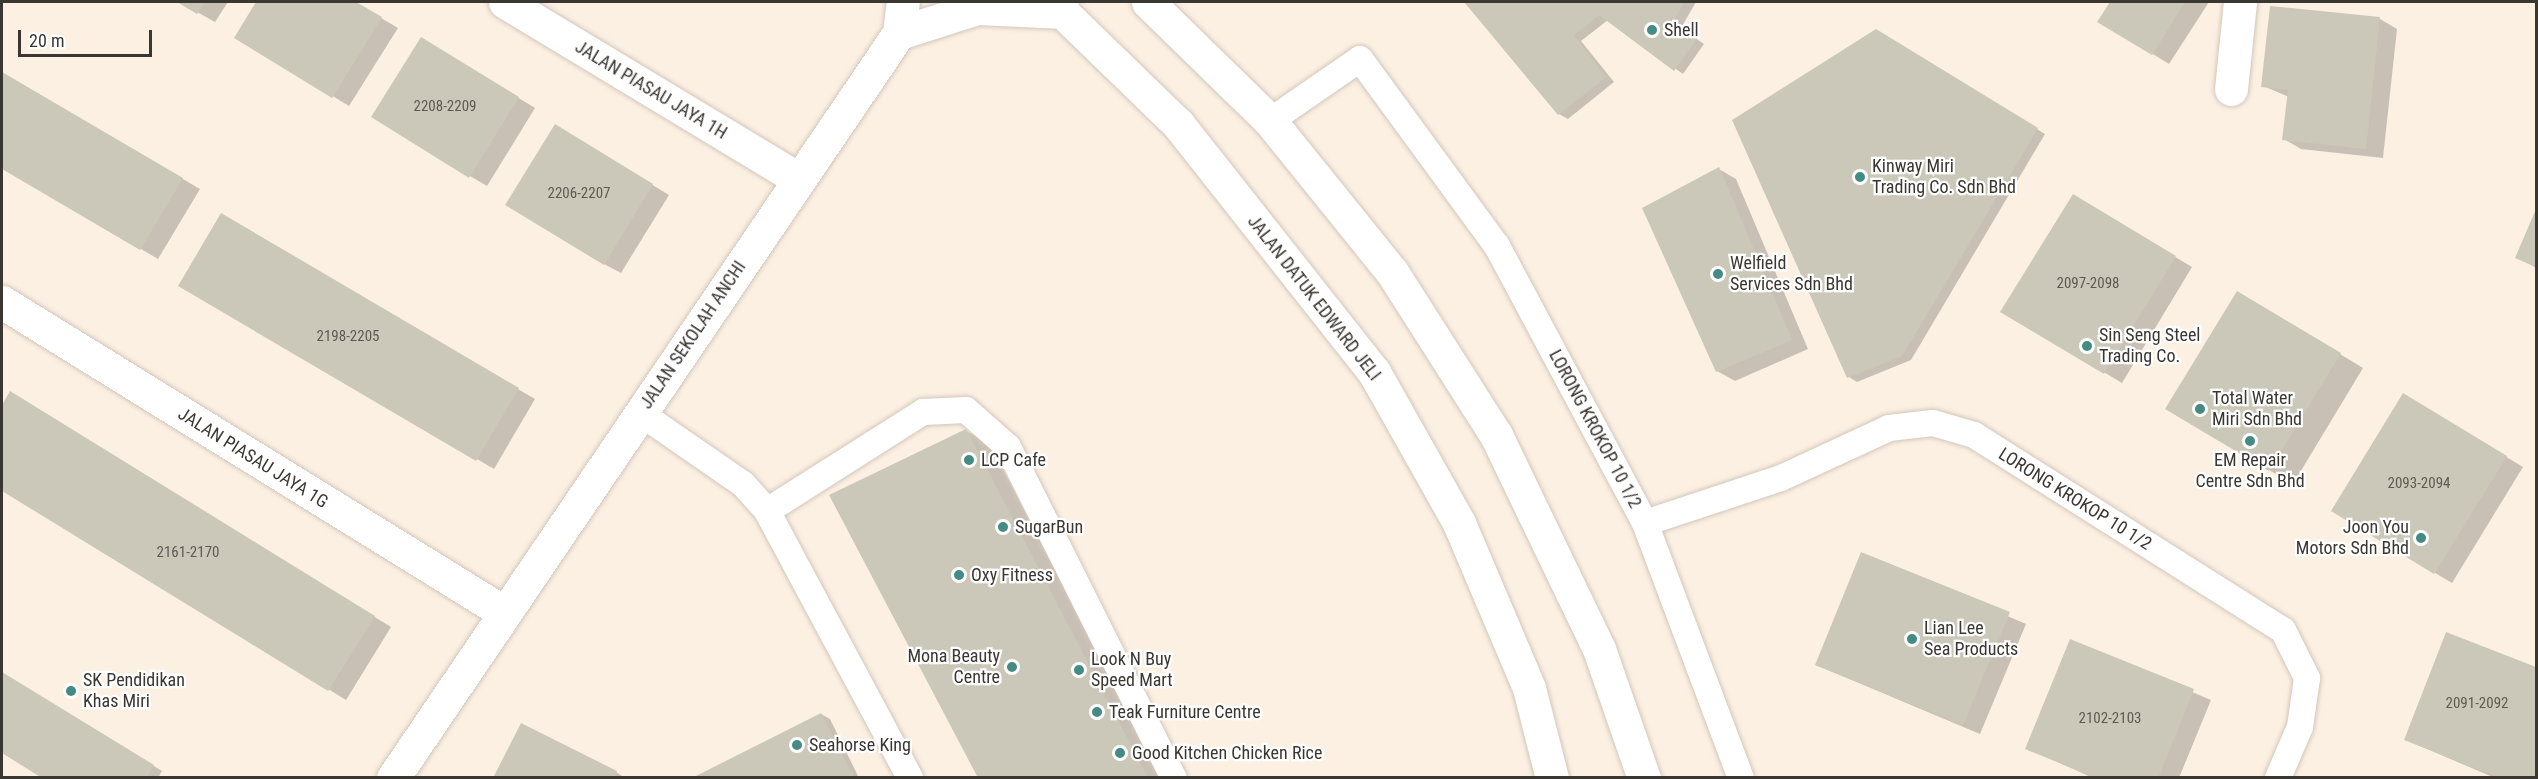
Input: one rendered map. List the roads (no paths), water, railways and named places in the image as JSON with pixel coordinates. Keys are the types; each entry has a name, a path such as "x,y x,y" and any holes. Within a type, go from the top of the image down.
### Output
{"street":[{"name":"JALAN PIASAU JAYA 1H","path":"505,2 798,179"},
{"path":"1148,2 1270,121 1392,272 1496,435 1599,649 1644,777"},
{"path":"2231,89 2240,2"},
{"name":"JALAN SEKOLAH ANCHI","path":"393,777 798,179 901,17 977,8 1058,7"},
{"name":"JALAN DATUK EDWARD JELI","path":"1058,7 1178,124 1374,372 1459,523 1529,688 1552,777"},
{"name":"JALAN PIASAU JAYA 1G","path":"2,302 505,613"}],"lane":[{"name":"LORONG KROKOP 10 1/2","path":"1270,121 1360,59 1497,246 1646,523 1781,478 1889,428 1933,423 1974,435 2283,630 2307,678 2300,727 2278,777"},
{"path":"767,511 923,412 966,410 1008,447 1174,777"},
{"path":"640,412 743,484 767,511 910,777"},
{"path":"1646,523 1741,777"}],"place":[{"name":"Shell","path":"1652,30"},
{"name":"Kinway Miri Trading Co. Sdn Bhd","path":"1860,177"},
{"name":"Welfield Services Sdn Bhd","path":"1718,274"},
{"name":"Sin Seng Steel Trading Co.","path":"2087,346"},
{"name":"Total Water Miri Sdn Bhd","path":"2200,409"},
{"name":"EM Repair Centre Sdn Bhd","path":"2250,441"},
{"name":"LCP Cafe","path":"969,460"},
{"name":"SugarBun","path":"1003,527"},
{"name":"Joon You Motors Sdn Bhd","path":"2421,538"},
{"name":"Oxy Fitness","path":"959,575"},
{"name":"Lian Lee Sea Products","path":"1912,639"},
{"name":"Mona Beauty Centre","path":"1012,667"},
{"name":"Look N Buy Speed Mart","path":"1079,670"},
{"name":"SK Pendidikan Khas Miri","path":"71,691"},
{"name":"Teak Furniture Centre","path":"1097,712"},
{"name":"Seahorse King","path":"797,745"},
{"name":"Good Kitchen Chicken Rice","path":"1120,753"}]}
